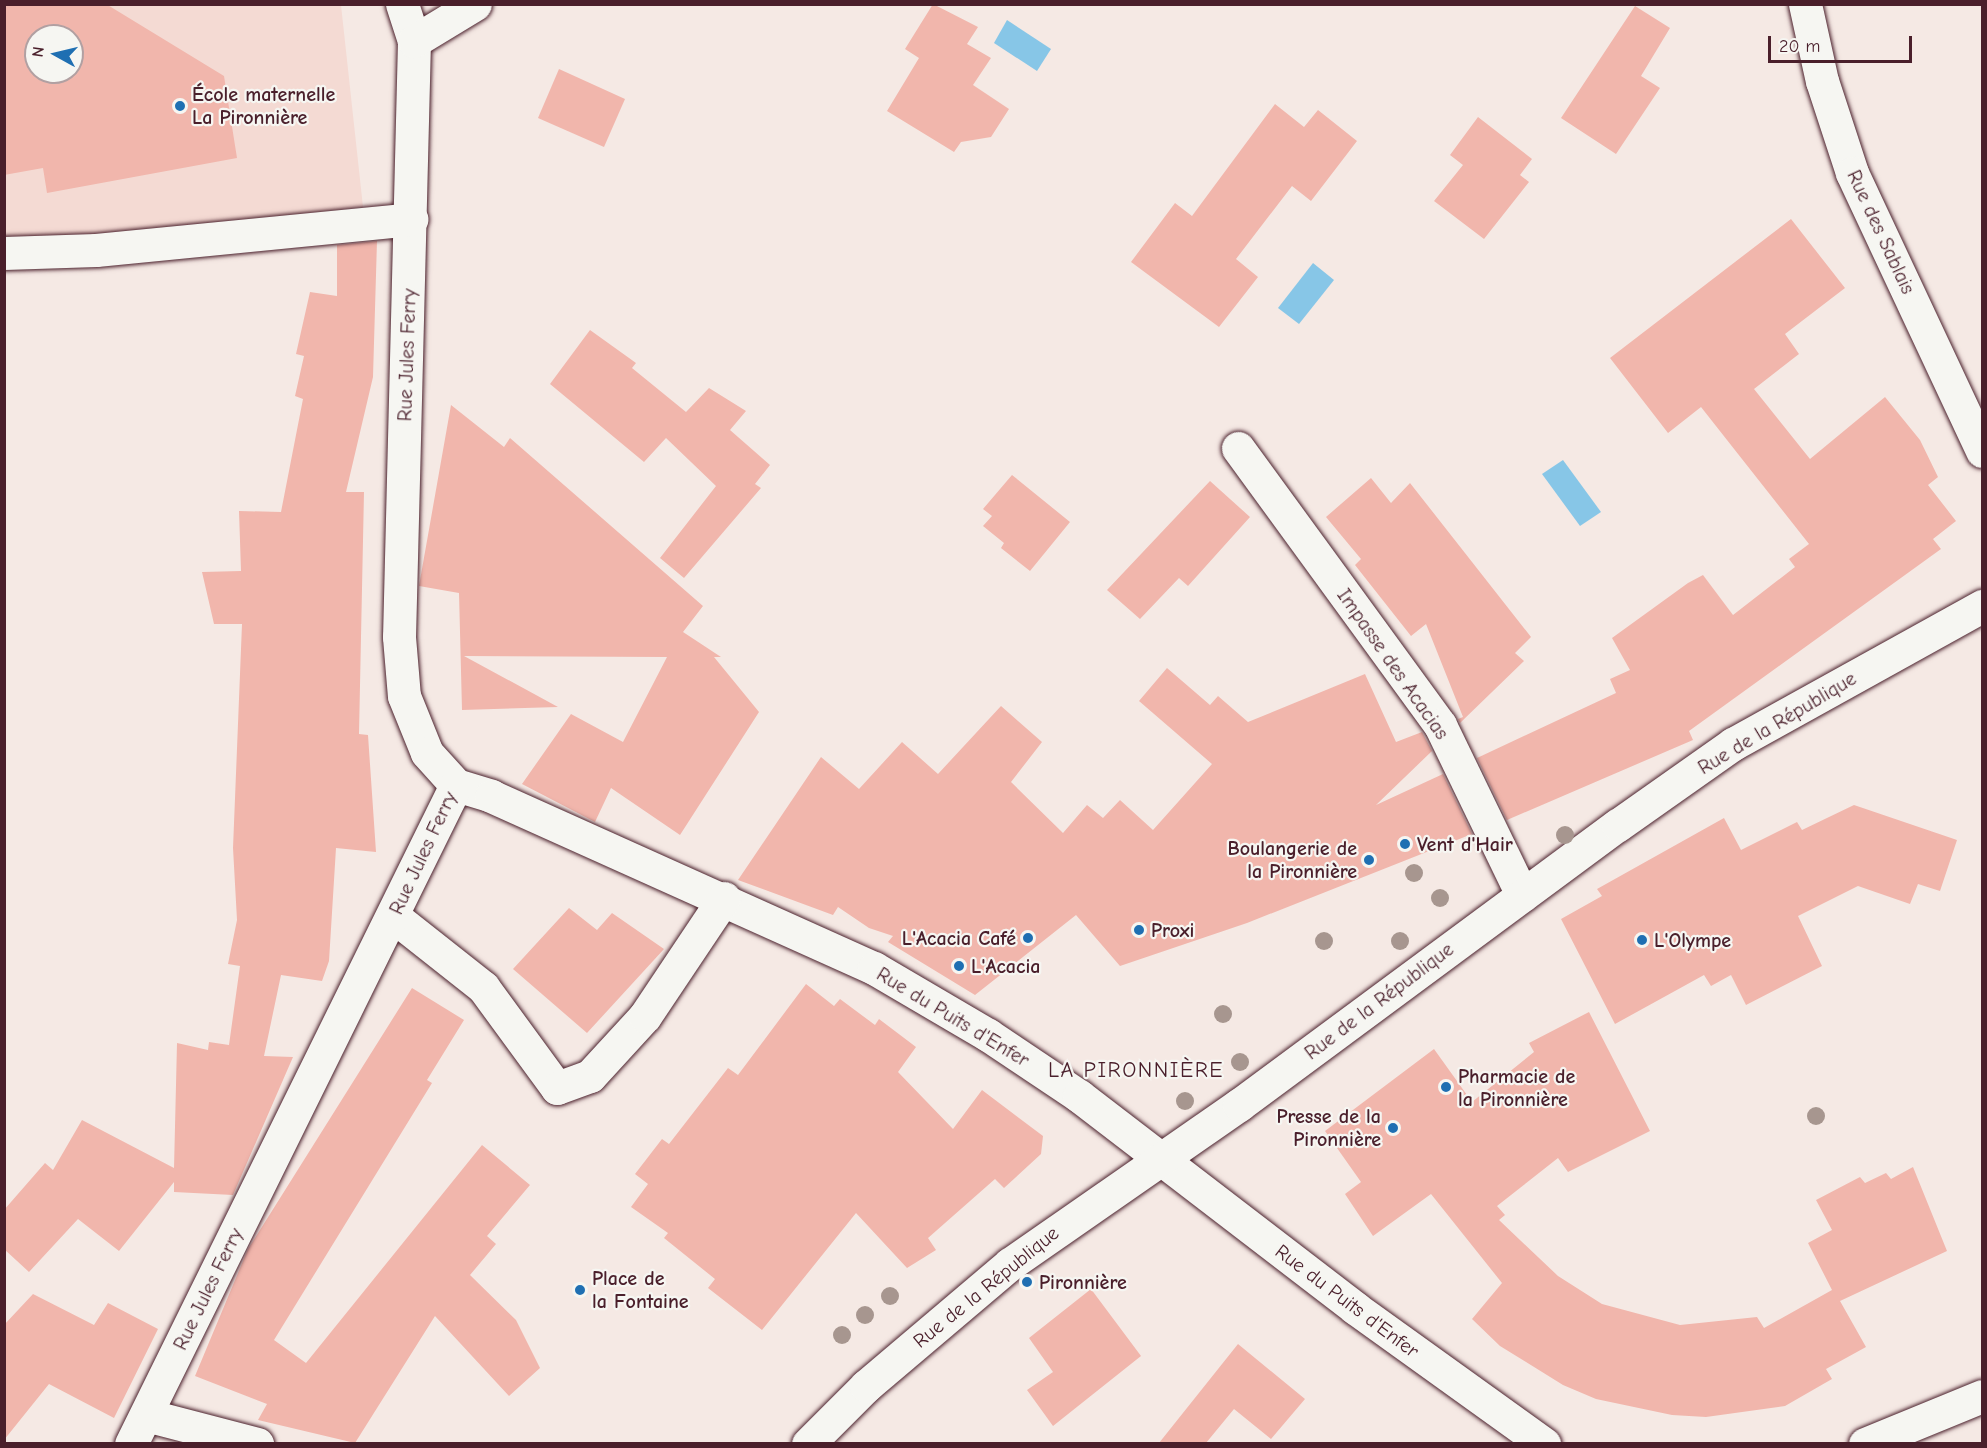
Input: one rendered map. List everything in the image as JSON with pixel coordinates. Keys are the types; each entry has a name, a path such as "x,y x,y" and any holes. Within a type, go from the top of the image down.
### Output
{"street":[{"name":"Rue Jules Ferry","path":"131,1443 393,916 456,784 427,753 404,696 399,637 414,41 402,4"},
{"path":"414,41 475,4"},
{"name":"Rue des Sablais","path":"1805,4 1822,81 1852,172 1983,451"},
{"path":"4,253 96,250 411,219"},
{"name":"Impasse des Acacias","path":"1238,447 1440,724 1522,895"},
{"name":"Rue de la République","path":"808,1443 866,1386 1010,1264 1161,1159 1733,744 1983,606"},
{"name":"Rue du Puits d'Enfer","path":"456,784 724,898 874,968 964,1021 1079,1096 1355,1308 1544,1443"},
{"path":"393,916 483,987 557,1088 590,1076 645,1016 724,898"},
{"path":"1865,1443 1983,1396"},
{"path":"146,1415 257,1443"}],"shaded area":[{"name":"École maternelle La Pironnière","path":"4,5 341,5 363,207 89,238 5,238"}],"water":[{"path":"1007,20 1051,49 1037,71 994,43"},
{"path":"1313,263 1334,280 1299,324 1278,308"},
{"path":"1563,460 1601,512 1580,526 1542,474"}],"building":[{"path":"4,4 106,4 224,76 237,158 47,193 43,168 4,175"},
{"path":"933,4 978,27 967,44 991,58 973,85 1009,109 991,137 961,142 954,152 887,111 919,58 905,49"},
{"path":"1635,6 1670,28 1641,76 1660,88 1616,154 1561,118"},
{"path":"559,69 625,99 604,147 538,118"},
{"path":"1275,104 1304,127 1318,110 1357,141 1311,201 1292,186 1236,259 1258,277 1219,327 1131,262 1175,203 1192,216"},
{"path":"1478,117 1532,159 1520,175 1529,182 1484,239 1434,201 1463,165 1450,155"},
{"path":"1791,219 1845,288 1785,334 1799,354 1754,389 1810,459 1885,397 1920,440 1938,477 1928,485 1956,521 1933,539 1941,549 1689,731 1693,740 1507,820 1477,758 1616,693 1610,679 1630,670 1612,638 1688,583 1703,575 1733,615 1795,567 1789,559 1809,544 1701,407 1668,433 1610,358"},
{"path":"377,241 373,377 346,492 364,492 359,734 368,735 376,852 336,848 329,961 322,981 281,975 264,1056 293,1057 233,1195 174,1192 174,1182 119,1251 78,1219 29,1272 4,1249 4,1210 45,1163 53,1170 82,1120 174,1168 177,1043 208,1050 209,1042 229,1045 240,966 228,964 237,920 233,848 242,624 214,624 202,572 241,571 239,511 281,512 303,399 295,396 304,356 296,354 310,292 337,296 337,245"},
{"path":"590,330 636,363 632,368 686,412 709,388 746,411 730,430 770,465 755,484 761,488 684,578 660,558 716,486 666,438 644,462 550,384"},
{"path":"451,405 504,447 510,438 703,606 683,632 721,657 714,657 759,712 680,835 611,788 595,822 522,784 571,714 623,742 667,657 464,656 558,707 462,710 459,593 419,586"},
{"path":"1012,475 1070,522 1030,571 1001,548 1004,543 983,526 992,516 983,509"},
{"path":"1371,478 1391,503 1410,483 1531,637 1515,653 1524,661 1460,723 1458,719 1463,717 1426,624 1411,636 1355,565 1361,559 1326,517"},
{"path":"1210,481 1250,517 1188,586 1179,578 1140,619 1107,590"},
{"path":"1167,668 1210,705 1218,696 1248,722 1365,674 1396,742 1422,732 1432,751 1376,805 1443,774 1472,834 1247,923 1120,966 1076,915 975,995 888,942 893,936 869,928 838,907 833,915 738,880 821,757 859,789 902,742 938,774 1001,706 1042,742 1011,782 1063,833 1087,805 1103,818 1120,800 1153,830 1212,764 1139,701"},
{"path":"1854,805 1957,840 1940,891 1918,884 1910,904 1858,886 1798,916 1822,966 1746,1005 1731,975 1711,986 1704,975 1615,1024 1561,919 1602,896 1597,889 1724,818 1741,850 1797,822 1802,830"},
{"path":"569,908 597,930 612,913 664,949 587,1033 513,969"},
{"path":"806,984 834,1006 840,999 875,1025 879,1019 916,1047 898,1072 953,1129 982,1090 1043,1136 1041,1154 1004,1188 995,1179 928,1238 936,1250 907,1268 856,1213 762,1330 708,1288 715,1279 664,1238 668,1233 631,1207 648,1184 635,1174 662,1139 669,1144 728,1068 738,1075"},
{"path":"412,988 464,1020 427,1080 432,1083 274,1340 306,1363 482,1145 530,1185 487,1236 496,1244 470,1275 516,1320 540,1368 509,1396 435,1316 355,1443 258,1420 267,1404 195,1376 248,1249"},
{"path":"1589,1012 1650,1131 1568,1172 1558,1158 1497,1206 1505,1215 1499,1220 1558,1276 1602,1304 1680,1325 1757,1317 1764,1328 1832,1290 1808,1243 1832,1230 1816,1200 1860,1177 1865,1183 1886,1173 1891,1179 1913,1167 1947,1251 1840,1301 1866,1347 1826,1369 1832,1379 1785,1406 1706,1417 1672,1415 1596,1399 1563,1385 1500,1346 1472,1319 1502,1283 1431,1194 1373,1236 1345,1194 1361,1182 1325,1131 1434,1049 1472,1102 1534,1052 1529,1043"},
{"path":"1091,1289 1141,1356 1053,1426 1027,1390 1053,1372 1029,1338"},
{"path":"33,1294 94,1325 108,1303 158,1329 114,1418 49,1384 4,1440 4,1325"},
{"path":"1238,1344 1305,1399 1271,1439 1234,1409 1206,1443 1159,1443"}],"place":[{"name":"École maternelle La Pironnière","path":"180,106"},
{"name":"Vent d'Hair","path":"1405,844"},
{"name":"Boulangerie de la Pironnière","path":"1369,860"},
{"name":"Proxi","path":"1139,930"},
{"name":"L'Acacia Café","path":"1028,938"},
{"name":"L'Olympe","path":"1642,940"},
{"name":"L'Acacia","path":"959,966"},
{"name":"Pharmacie de la Pironnière","path":"1446,1087"},
{"name":"Presse de la Pironnière","path":"1393,1128"},
{"name":"Pironnière","path":"1027,1282"},
{"name":"Place de la Fontaine","path":"580,1290"}],"district":[{"name":"LA PIRONNIÈRE","path":"1136,1071"}]}
